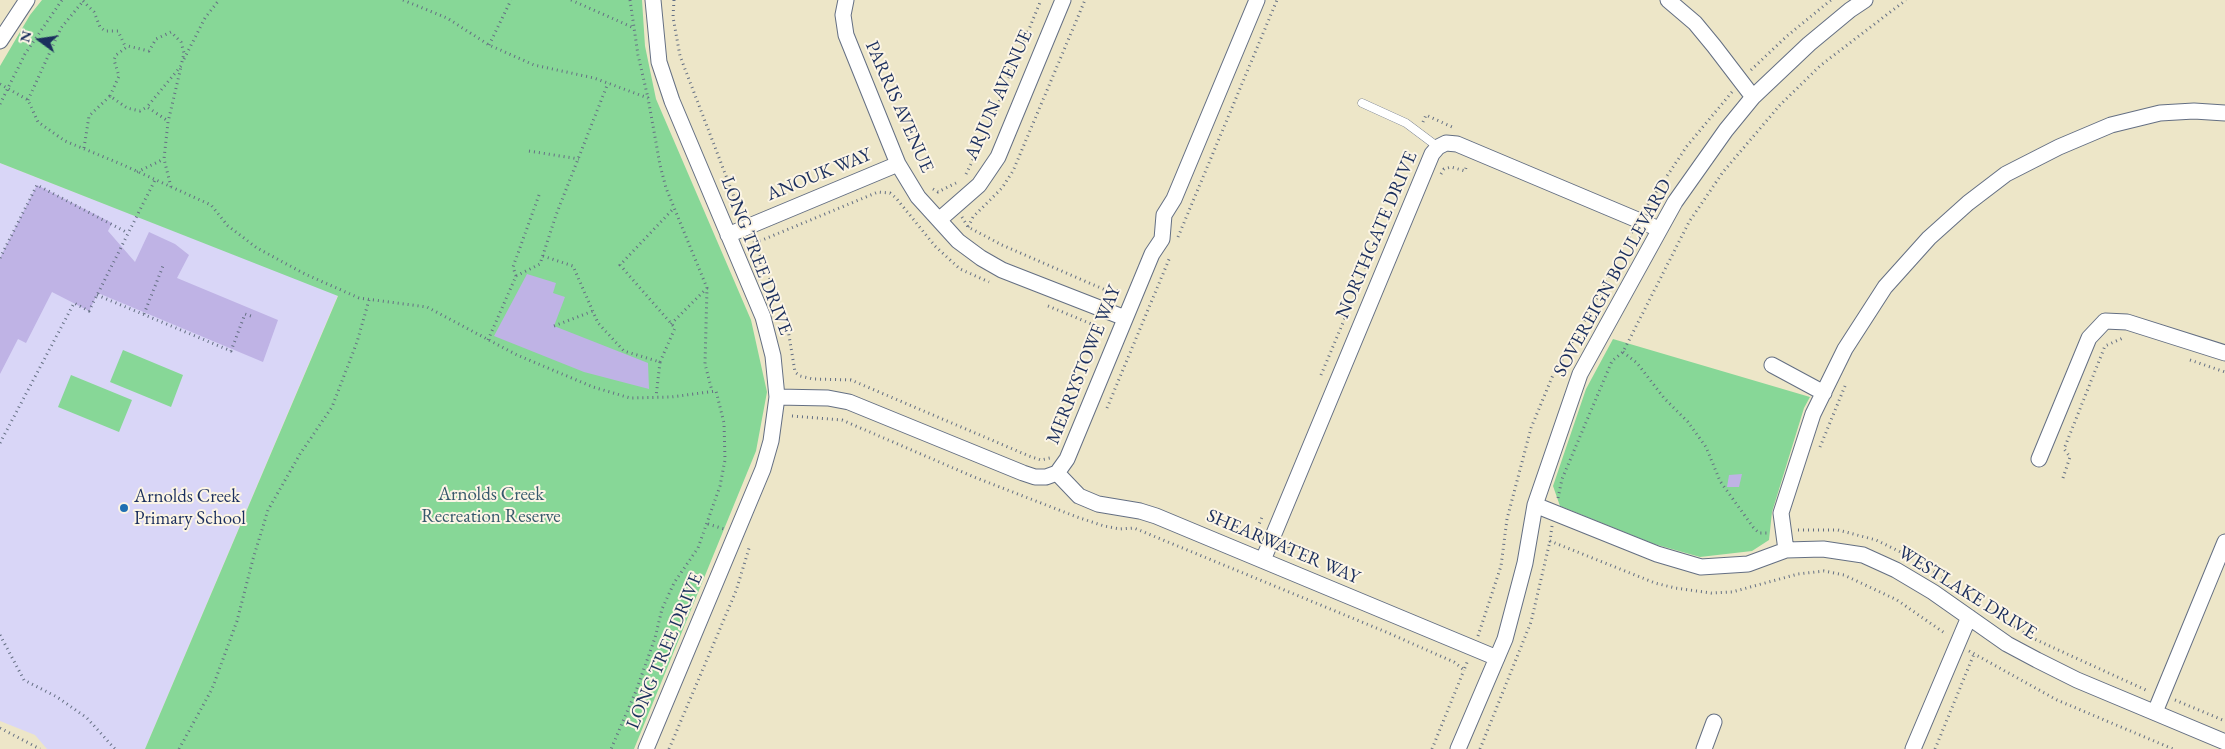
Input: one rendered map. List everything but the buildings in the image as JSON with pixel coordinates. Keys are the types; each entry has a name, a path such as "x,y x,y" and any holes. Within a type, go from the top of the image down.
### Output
{"street":[{"path":"0,41 27,0"},
{"name":"LONG TREE DRIVE","path":"646,749 764,469 771,441 777,397 773,356 763,317 672,102 659,62 654,0"},
{"name":"PARRIS AVENUE","path":"846,0 843,15 846,34 898,164 918,197 958,241 981,258 1002,270 1125,318"},
{"name":"ARJUN AVENUE","path":"939,220 978,185 998,157 1063,0"},
{"name":"MERRYSTOWE WAY","path":"777,397 828,398 849,402 1023,473 1035,477 1046,477 1057,473 1067,459 1152,254 1162,238 1164,215 1174,199 1257,0"},
{"path":"1668,0 1695,23 1754,97"},
{"name":"SOVEREIGN BOULEVARD","path":"1458,749 1497,658 1515,605 1525,563 1535,505 1580,374 1617,310 1659,229 1695,171 1726,130 1754,97 1809,44 1865,0"},
{"path":"1786,550 1781,513 1813,414 1845,349 1885,288 1930,238 1968,203 2006,174 2059,147 2111,125 2160,114 2194,111 2225,113"},
{"name":"NORTHGATE DRIVE","path":"1263,560 1432,154 1438,147 1446,143 1457,144 1640,211 1659,229"},
{"name":"ANOUK WAY","path":"728,234 898,164"},
{"path":"2038,458 2089,338 2106,321 2128,322 2225,353"},
{"path":"1772,365 1824,392"},
{"name":"SHEARWATER WAY","path":"1057,473 1079,496 1098,504 1140,511 1156,516 1497,658"},
{"name":"WESTLAKE DRIVE","path":"1535,505 1657,554 1701,567 1748,564 1786,550 1823,549 1863,555 1896,570 2007,644 2037,660 2225,742"},
{"path":"2155,712 2225,542"},
{"path":"1913,749 1969,617"},
{"path":"1704,749 1714,722"}],"lane":[{"path":"1362,103 1406,123 1438,147"}],"path":[{"path":"0,104 25,54 62,0"},
{"path":"110,96 127,108 140,111 147,107 181,66 205,18 219,0"},
{"path":"403,0 447,18 489,45 534,65 608,83 648,98"},
{"path":"489,45 511,0"},
{"path":"571,0 634,28"},
{"path":"630,0 638,55 660,165 674,208 707,288 705,364 712,391"},
{"path":"674,0 674,17 680,56 740,213 786,317 796,372 800,376 813,380 851,380 1041,460 1051,458 1057,451"},
{"path":"927,183 938,192 955,184 966,174 988,129 1041,0"},
{"path":"1432,749 1466,662 1475,649 1501,566 1507,519 1532,428 1553,376 1604,287 1640,211 1687,146 1741,81 1787,36 1831,0"},
{"path":"1906,0 1820,65 1780,105 1723,172 1688,222 1624,352 1612,361 1562,479 1550,541 1656,583 1675,588 1711,593 1732,592 1813,572 1824,571 1844,575 1897,600 1958,644 2057,700 2173,749"},
{"path":"28,100 61,28 83,1 94,12 100,27 109,32 118,31 125,46 149,51 156,39 171,32 181,42 184,53 168,122 164,158 171,187"},
{"path":"84,148 89,116 110,96 119,76 114,60 116,55 128,46"},
{"path":"488,340 516,276 540,264 556,215 608,83"},
{"path":"0,84 28,100 38,122 64,141 84,148 211,205 228,226 257,248 305,274 369,300 427,307 517,355 593,387 630,398 716,391 724,423 725,460 720,486 698,548 674,583 662,609 655,638 636,691 611,749"},
{"path":"147,107 168,122"},
{"path":"1419,132 1426,115 1432,119"},
{"path":"529,151 579,159"},
{"path":"1440,176 1444,170 1452,167 1465,171 1473,151"},
{"path":"137,172 164,158"},
{"path":"0,443 74,303 90,311 155,180"},
{"path":"0,258 37,185 128,233"},
{"path":"755,244 878,192 890,193 935,246 960,270 995,284"},
{"path":"516,276 513,267 539,195"},
{"path":"656,397 660,362 674,328 620,265 674,208"},
{"path":"740,213 748,209"},
{"path":"968,227 1002,245 1110,292 1119,292 1122,285"},
{"path":"543,256 573,266 598,323 624,350 660,362"},
{"path":"1318,382 1370,259"},
{"path":"144,314 164,266"},
{"path":"670,324 707,288"},
{"path":"97,295 231,351 246,314 251,316"},
{"path":"179,749 212,689 238,621 253,558 268,510 300,454 332,407 357,342 369,300"},
{"path":"1040,303 1094,325 1101,333 1102,342"},
{"path":"554,326 593,311"},
{"path":"2062,478 2070,457 2064,449 2104,346 2126,338"},
{"path":"1624,352 1637,363 1664,398 1688,422 1706,447 1720,482 1759,533 1804,529 1838,530 1876,540 1918,561 1950,584"},
{"path":"2189,359 2225,372"},
{"path":"1818,453 1846,384"},
{"path":"792,416 842,420 974,477 1061,511 1104,526 1120,529 1134,528 1454,662 1464,670"},
{"path":"1245,539 1253,538 1267,507"},
{"path":"1800,526 1804,529"},
{"path":"1287,592 1301,562 1290,555 1288,540"},
{"path":"1982,606 2030,637 2147,690 2225,720"},
{"path":"0,635 24,680 57,697 87,718 115,749"},
{"path":"1935,749 1974,654"},
{"path":"0,728 40,749"}],"shaded area":[{"name":"Arnolds Creek Primary School","path":"0,163 338,295 145,749 47,749 35,735 0,721"}],"green space":[{"name":"Arnolds Creek Recreation Reserve","path":"42,0 642,0 645,46 656,99 751,320 767,392 756,451 634,749 145,749 338,296 0,163 0,66 30,15"},
{"path":"1613,339 1810,397 1804,408 1772,512 1769,540 1752,551 1700,557 1654,544 1560,506 1553,486 1586,389"},
{"path":"123,350 183,375 171,407 110,382"},
{"path":"71,375 132,400 119,432 58,407"}],"place":[{"name":"Arnolds Creek Primary School","path":"124,508"}]}
